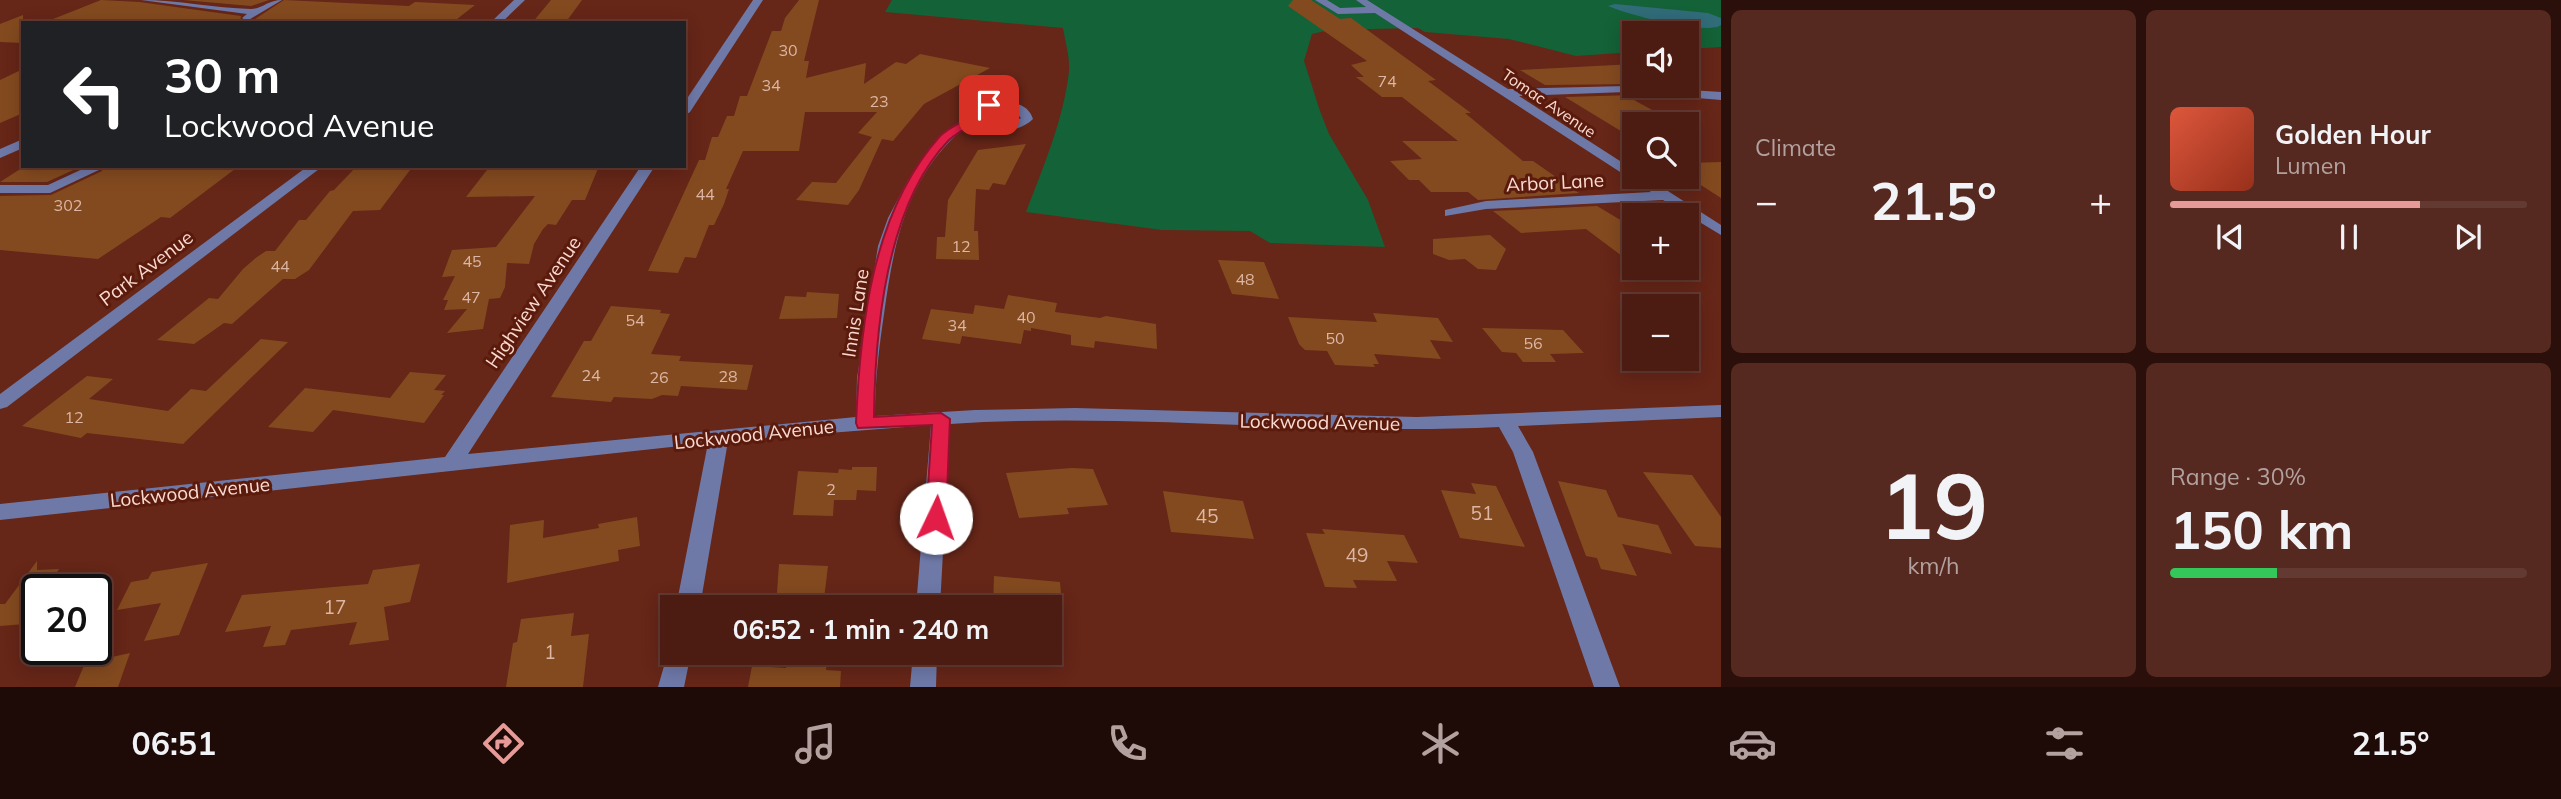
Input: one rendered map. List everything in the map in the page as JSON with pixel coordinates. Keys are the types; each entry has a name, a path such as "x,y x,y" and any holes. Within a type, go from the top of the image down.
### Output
{"street":[{"path":"146,0 264,12"},
{"path":"497,21 520,0"},
{"path":"686,109 758,0"},
{"path":"1320,0 1338,11 1377,9"},
{"name":"Tomac Avenue","path":"1361,0 1721,232"},
{"path":"1506,93 1626,89 1721,96"},
{"name":"Innis Lane","path":"865,423 866,378 886,246 895,218 915,180 946,137 977,117"},
{"path":"0,154 21,144"},
{"name":"Park Avenue","path":"0,404 314,168"},
{"name":"Highview Avenue","path":"453,461 647,168"},
{"path":"0,189 50,189 94,169"},
{"name":"Arbor Lane","path":"1450,213 1486,205 1663,196"},
{"name":"Lockwood Avenue","path":"0,512 453,461 865,423 1083,414 1301,424 1400,424 1636,411 1721,411"},
{"path":"929,595 941,419"},
{"path":"1505,419 1523,452 1607,687"},
{"path":"690,595 719,437"},
{"path":"671,687 676,665"},
{"path":"923,687 924,665"}],"green space":[{"path":"892,0 1721,0 1721,47 1699,48 1699,21 1622,21 1622,53 1576,56 1509,39 1425,32 1418,28 1329,30 1312,34 1304,61 1320,111 1329,134 1368,200 1385,247 1270,243 1250,231 1162,230 1026,212 1063,107 1069,66 1063,28 885,12"}],"water":[{"path":"1615,4 1708,13 1721,18 1721,25 1699,28 1699,21 1658,21 1608,6"}],"building":[{"path":"101,0 139,2 241,16 240,21 48,21"},
{"path":"183,0 269,0 251,6"},
{"path":"284,0 409,6 415,2 475,5 455,21 255,19"},
{"path":"551,0 582,0 567,21 534,21"},
{"path":"799,0 819,0 804,61 809,61 806,78 866,63 864,84 896,62 906,64 920,54 990,68 924,104 893,141 882,139 859,190 848,205 796,200 812,182 836,183 872,137 858,133 877,112 805,112 799,151 743,151 726,189 729,189 724,204 714,225 709,225 696,258 685,257 678,273 648,271 699,160 705,160 712,137 718,137 727,116 734,116 740,96 747,96 772,31 781,31 785,18"},
{"path":"1293,0 1311,0 1340,19 1351,18 1436,80 1428,81 1471,113 1465,113 1523,161 1533,161 1579,193 1478,200 1468,192 1431,192 1419,180 1409,180 1390,161 1422,159 1402,141 1458,141 1402,97 1382,97 1356,77 1364,77 1351,65 1367,61 1288,6"},
{"path":"23,15 21,43 0,42 0,24"},
{"path":"1622,65 1622,84 1545,85 1520,70"},
{"path":"21,70 21,114 0,123 0,80"},
{"path":"1622,95 1622,98 1634,98 1656,112 1622,112 1622,132 1565,97"},
{"path":"1026,144 1005,185 993,183 989,190 976,189 974,231 978,231 979,260 936,259 937,237 945,237 948,200 978,150"},
{"path":"1721,162 1721,198 1699,184 1699,163"},
{"path":"22,168 78,168 47,182 0,182"},
{"path":"102,168 236,168 170,218 161,217 98,259 0,250 0,196 51,195 102,171"},
{"path":"355,168 412,168 380,210 353,211 309,270 295,279 283,279 232,324 224,323 194,344 157,340 209,298 218,299 257,257 266,251 275,251 299,220 306,220 330,191"},
{"path":"488,168 598,168 585,200 572,200 556,225 548,224 543,229 534,244 529,264 507,263 505,287 500,298 489,299 483,329 447,333 467,309 444,310 448,300 443,300 455,276 442,277 452,250 496,247 535,196 466,197"},
{"path":"1597,206 1622,221 1622,256 1586,229 1521,233 1493,211"},
{"path":"1490,235 1506,249 1496,270 1478,269 1465,259 1449,260 1433,254 1433,239"},
{"path":"1218,260 1264,262 1279,299 1232,294"},
{"path":"807,292 839,294 837,318 779,319 785,296 806,297"},
{"path":"1008,295 1057,303 1055,312 1156,324 1157,349 1095,341 1094,348 1071,345 1071,335 1031,328 1031,331 1024,330 1021,344 962,336 960,344 922,339 931,309 973,314 975,305 1004,309"},
{"path":"611,306 661,310 660,313 670,314 651,354 681,356 679,361 753,365 747,390 681,386 678,396 662,395 652,399 614,397 611,402 551,397 584,341 591,341"},
{"path":"1373,313 1438,318 1453,342 1430,340 1441,359 1374,354 1379,364 1373,364 1375,367 1335,365 1327,351 1305,350 1299,344 1288,317 1377,322"},
{"path":"1482,328 1563,330 1584,353 1550,354 1556,362 1523,362 1516,353 1502,352"},
{"path":"261,339 288,342 183,444 87,433 81,438 22,426 87,376 113,379 89,399 168,411 191,389 206,391"},
{"path":"410,372 446,375 434,390 445,391 441,395 444,395 424,423 333,410 313,432 268,427 305,388 390,398"},
{"path":"852,467 877,467 876,491 857,490 856,500 834,500 833,516 793,515 798,471 838,473 839,469 852,470"},
{"path":"1093,469 1108,505 1067,508 1069,514 1019,518 1006,473"},
{"path":"1643,472 1692,475 1721,517 1721,548 1695,546"},
{"path":"1558,481 1606,490 1618,517 1658,525 1672,554 1622,544 1637,576 1601,569 1597,558 1586,556"},
{"path":"1471,483 1496,486 1525,547 1460,538 1441,490 1476,494"},
{"path":"1163,491 1243,501 1254,539 1171,532"},
{"path":"637,517 640,546 618,550 619,561 507,583 510,525 544,520 543,538 599,528 598,524"},
{"path":"1322,529 1404,535 1418,563 1387,561 1397,581 1353,580 1357,588 1325,587 1306,533 1325,534"},
{"path":"37,561 37,570 59,569 56,574 27,574"},
{"path":"208,563 179,635 144,641 161,603 117,610 131,582 148,579 152,572"},
{"path":"420,564 410,602 384,607 389,640 349,645 357,622 291,630 285,645 263,647 271,626 225,632 242,595 368,584 373,570"},
{"path":"779,564 828,566 824,595 777,595"},
{"path":"994,576 1060,582 1061,595 993,595"},
{"path":"21,582 21,624 0,626 0,604 5,604"},
{"path":"574,613 571,636 589,634 583,687 506,687 513,643 517,642 521,619"},
{"path":"130,653 118,687 75,687 84,665 112,665 112,657"},
{"path":"786,665 827,665 826,670 841,671 840,687 748,687 752,666 786,668"}],"route":[{"path":"936,518 941,419 865,423 866,378 886,246 895,218 915,180 946,137 977,117 977,110 989,105"}]}
